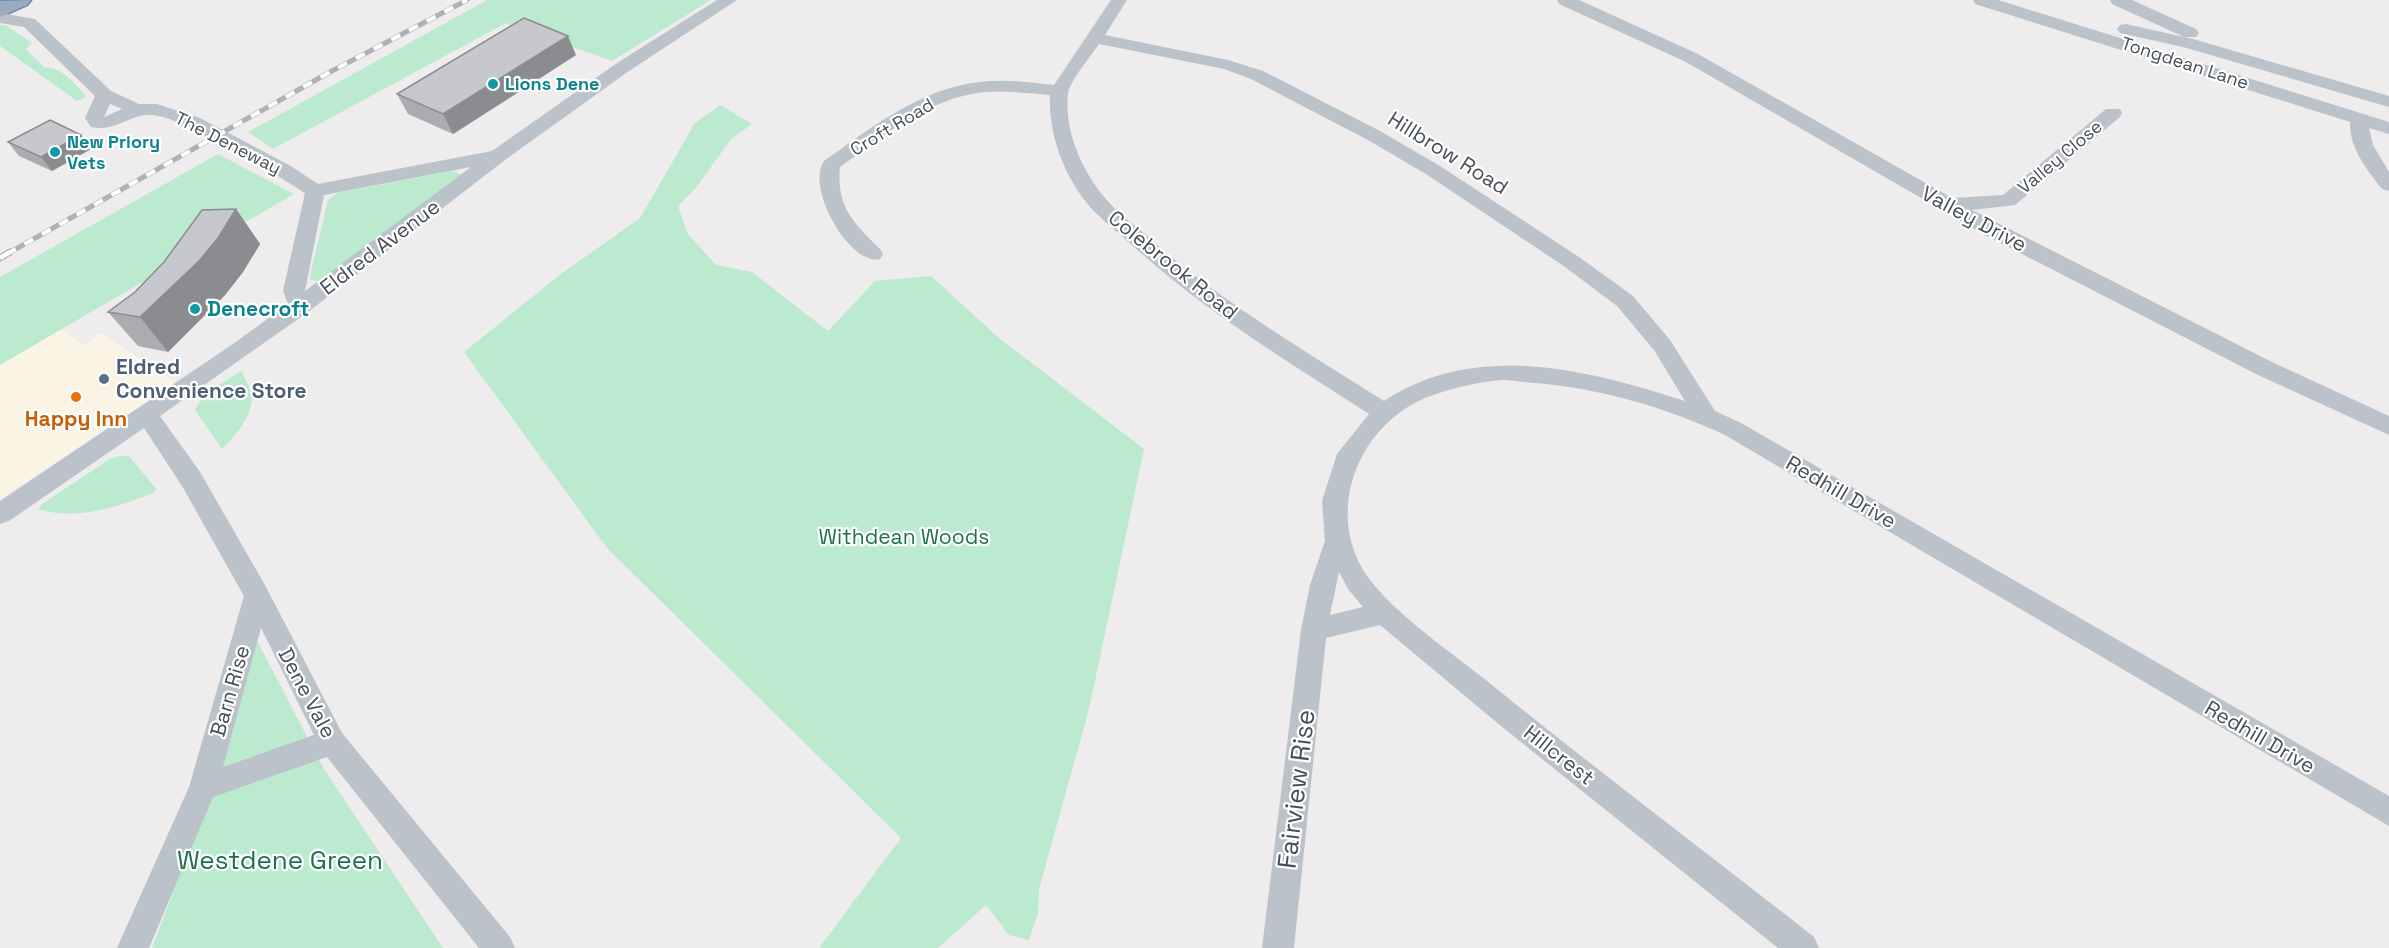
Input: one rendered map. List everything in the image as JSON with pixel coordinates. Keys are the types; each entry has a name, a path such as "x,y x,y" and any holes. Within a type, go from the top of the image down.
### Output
{"highway":[{"path":"0,3 18,0"},
{"path":"0,10 18,0"}],"street":[{"name":"The Deneway","path":"18,0 28,11 29,24 105,95 136,109 157,110 193,122 282,170 315,191"},
{"name":"Eldred Avenue","path":"0,514 147,415 300,307 498,156 623,67 729,0"},
{"path":"1059,91 1119,0"},
{"name":"Valley Drive","path":"1564,0 1692,58 1945,205 2024,246 2264,368 2389,426"},
{"name":"Tongdean Lane","path":"1981,0 2389,128"},
{"path":"2118,0 2191,34 2187,43"},
{"path":"2044,18 2051,11 2187,43 2389,102"},
{"path":"0,18 29,24"},
{"name":"Hillbrow Road","path":"1094,38 1228,65 1257,75 1373,135 1433,170 1572,262 1625,301 1662,345 1707,417"},
{"name":"Croft Road","path":"873,254 833,209 828,179 831,165 912,112 948,95 968,89 992,86 1059,91"},
{"name":"Colebrook Road","path":"1059,91 1058,113 1061,135 1075,167 1098,202 1160,259 1234,317 1384,411"},
{"path":"105,95 94,118 98,123 115,121 136,109"},
{"name":"Valley Close","path":"1945,205 2008,201 2113,113"},
{"path":"2360,118 2358,131 2365,150 2389,185"},
{"path":"300,307 294,291 315,191 498,156"},
{"name":"Valley Close","path":"2008,201 2024,246"},
{"name":"Redhill Drive","path":"1338,541 1334,501 1349,454 1384,411 1412,393 1453,380 1502,372 1564,376 1632,392 1707,417 1733,429 2389,812"},
{"name":"Dene Vale","path":"147,415 191,479 257,595 332,742 499,948"},
{"name":"Hillcrest","path":"1338,541 1358,582 1384,613 1520,725 1803,948"},
{"name":"Fairview Rise","path":"1278,948 1314,630 1320,594 1338,541"},
{"name":"Barn Rise","path":"133,948 202,787 257,595"},
{"path":"1314,630 1384,613"},
{"path":"202,787 332,742"}],"shaded area":[{"path":"61,329 84,345 101,333 177,383 0,499 0,365"}],"green space":[{"path":"487,0 711,0 612,61 506,23 273,149 248,132"},
{"path":"0,25 5,25 32,43 26,49 45,68 63,73 87,97 77,101 0,46"},
{"name":"Withdean Woods","path":"720,105 752,124 731,139 696,188 678,206 688,234 716,265 752,272 828,331 875,281 931,276 999,338 1144,449 1089,709 1039,889 1038,913 1029,940 1009,935 986,905 938,948 819,948 901,838 607,548 464,352 561,274 640,218 695,123"},
{"path":"218,154 294,194 0,365 0,277"},
{"path":"452,171 461,174 459,178 327,277 318,281 311,280 310,276 328,200 337,193"},
{"path":"241,371 252,397 251,404 242,426 222,449 195,410 204,395"},
{"path":"129,456 156,489 153,493 97,511 67,514 38,509 42,504 110,459"},
{"name":"Westdene Green","path":"257,641 324,769 443,948 152,948 229,745"}],"building":[{"path":"524,18 568,36 443,114 397,94"},
{"path":"50,120 81,135 41,157 8,142"},
{"path":"236,209 218,238 199,261 140,317 108,312 135,292 164,262 202,210"}],"railway":[{"path":"7,254 330,72 467,0"},
{"path":"0,258 10,252"}],"place":[{"name":"Lions Dene","path":"493,84"},
{"name":"New Priory Vets","path":"55,152"},
{"name":"Denecroft","path":"195,309"},
{"name":"Eldred Convenience Store","path":"104,379"},
{"name":"Happy Inn","path":"76,397"}]}
